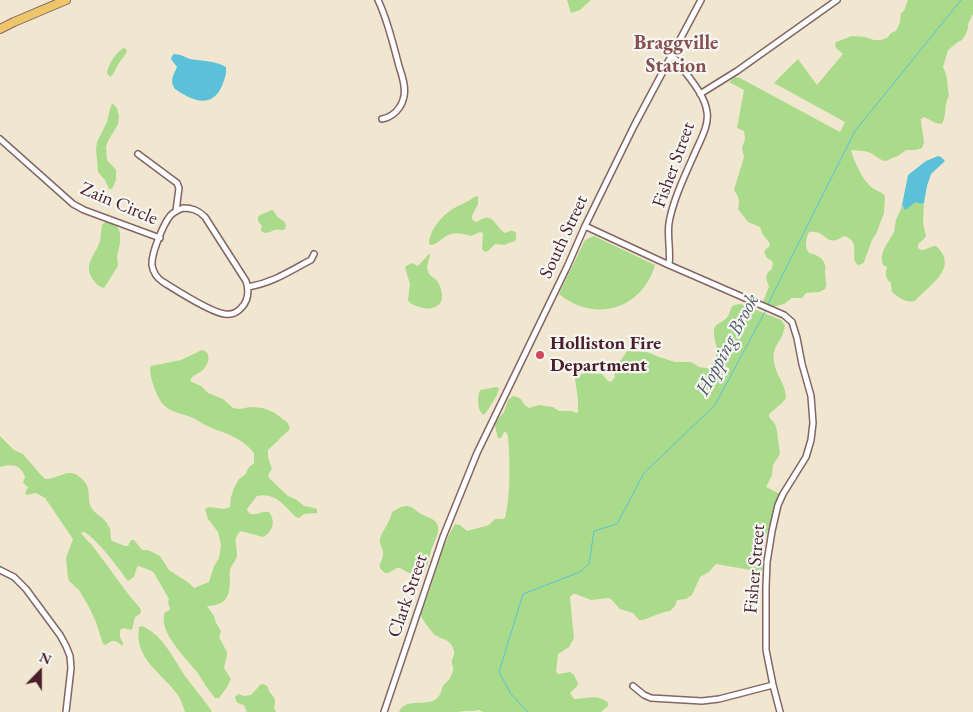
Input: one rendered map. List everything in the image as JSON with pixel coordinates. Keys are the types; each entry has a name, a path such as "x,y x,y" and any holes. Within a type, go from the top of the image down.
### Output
{"main road":[{"path":"0,29 66,0"}],"street":[{"path":"378,0 386,21 405,90 403,101 393,115 382,119"},
{"name":"South Street","path":"461,490 483,438 567,268 585,226 634,126 701,0"},
{"path":"700,94 737,71 837,0"},
{"name":"Fisher Street","path":"672,56 700,94 706,108 707,122 672,211 669,231 670,258 668,265 784,315 793,326 810,390 813,413 810,446 803,462 780,499 774,518 768,554 766,650 780,712"},
{"name":"Zain Circle","path":"0,139 73,204 84,210 160,238"},
{"name":"Zain Circle","path":"138,154 177,183 179,188 176,211"},
{"name":"Zain Circle","path":"183,208 193,209 201,213 248,287 247,299 239,310 232,314 214,312 163,282 156,275 152,266 160,238 168,219 176,211 183,208"},
{"path":"585,226 668,265"},
{"path":"248,287 264,284 307,262 314,254"},
{"name":"Clark Street","path":"384,712 443,537 461,490"},
{"path":"0,570 14,577 26,589 66,646 70,656 71,668 66,712"},
{"path":"633,686 651,698 702,701 719,699 773,685"}],"green space":[{"path":"567,0 591,0 580,10 571,13"},
{"path":"908,0 973,0 973,14 966,34 962,40 948,50 943,67 947,77 949,96 942,124 924,117 921,119 924,142 922,148 906,150 886,161 868,152 851,150 864,179 871,187 885,196 884,213 864,262 858,265 855,262 854,246 850,239 844,236 829,240 820,233 809,232 806,248 809,253 819,257 824,262 825,289 819,292 806,293 802,298 792,298 784,304 772,307 765,305 763,302 769,287 766,278 773,264 764,252 770,244 760,227 748,222 738,209 739,199 734,190 744,157 742,148 745,139 744,131 737,128 744,90 729,82 735,77 740,78 840,132 845,122 774,83 798,59 817,85 843,54 836,48 836,42 852,36 874,40 887,38 896,31 901,13 904,11"},
{"path":"123,48 127,52 110,77 107,73 109,66"},
{"path":"112,103 117,108 119,117 118,124 106,147 107,160 116,170 116,180 112,189 109,189 105,180 98,172 96,149 97,142 107,122"},
{"path":"476,196 478,197 478,204 472,219 477,222 490,218 505,233 515,232 516,240 505,245 495,244 485,252 482,249 483,233 480,232 471,236 453,234 434,244 429,244 433,229 443,216"},
{"path":"917,201 920,204 924,203 923,223 926,236 918,245 918,248 923,250 936,246 943,254 945,262 940,276 915,301 906,301 892,292 891,283 886,276 887,267 882,262 882,257 884,248 894,232 902,205 903,208"},
{"path":"272,210 285,223 285,229 267,233 262,232 262,226 258,221 258,217"},
{"path":"107,220 116,223 120,233 120,243 117,256 118,266 104,288 95,282 89,269 100,241 102,225"},
{"path":"594,236 655,265 649,280 639,293 628,302 615,307 587,308 573,303 559,294 585,240"},
{"path":"429,254 428,271 438,282 442,297 440,304 432,308 426,308 412,304 408,300 410,284 405,268 412,263 418,266"},
{"path":"741,304 779,319 785,326 774,350 774,359 776,371 784,386 786,398 769,414 777,431 780,454 773,465 772,475 766,487 780,494 764,542 762,572 716,564 709,572 700,577 692,595 686,599 677,600 675,606 670,611 643,620 639,620 633,613 620,609 611,599 591,600 573,594 570,597 574,638 569,647 558,654 556,672 558,674 570,672 574,675 578,683 570,693 574,699 596,697 608,703 608,706 601,712 483,712 479,710 399,712 402,707 411,703 427,702 438,698 443,686 453,672 453,648 447,641 433,633 426,625 420,611 429,592 443,548 455,524 460,525 467,531 489,525 495,519 505,518 510,478 508,437 507,433 504,432 501,438 498,438 495,422 504,412 508,400 513,396 521,399 529,408 539,405 553,407 559,411 578,413 576,376 585,373 602,374 611,382 615,377 614,365 622,359 627,351 647,352 675,362 691,362 699,367 712,369 717,349 714,329 727,318 733,306"},
{"path":"202,350 208,356 207,365 190,380 201,386 208,393 223,399 233,408 263,408 275,413 288,423 290,429 268,450 272,469 268,475 269,478 288,496 304,506 317,509 317,513 304,514 299,518 275,498 264,495 257,496 247,509 251,514 269,512 273,523 269,532 263,537 241,531 238,534 236,537 237,556 230,570 227,597 221,603 207,606 221,631 219,637 227,652 224,668 231,679 219,698 215,698 212,695 169,636 164,619 165,612 170,609 169,599 154,573 139,566 134,577 128,581 102,548 84,532 81,533 141,611 135,617 132,630 123,628 120,630 122,646 114,641 106,645 103,644 89,607 79,590 68,578 66,558 73,539 45,498 36,493 27,495 25,493 28,487 23,483 25,477 18,467 8,465 0,467 0,436 14,450 23,454 45,479 71,473 81,478 87,486 91,507 108,524 112,541 128,546 131,540 134,540 142,550 148,550 160,556 169,570 194,588 209,582 214,566 219,558 221,545 218,532 208,519 205,509 211,507 223,509 230,507 234,488 239,479 245,475 249,467 254,463 254,453 243,442 166,407 155,389 150,369 151,366 181,360"},
{"path":"499,388 497,395 483,415 478,403 480,390"},
{"path":"407,506 436,522 438,534 426,569 422,573 409,573 397,568 385,573 380,568 383,553 380,539 392,512"},
{"path":"142,626 162,641 212,712 185,712 177,694 150,664 141,648 139,627"},
{"path":"263,684 268,686 270,693 274,697 276,712 247,712 244,705 238,703 235,697 238,694 244,696 251,695"}],"water":[{"path":"174,54 190,59 213,62 226,67 222,86 212,98 200,101 188,97 175,89 172,80 177,67 171,59"},
{"path":"938,156 945,161 931,174 924,203 920,204 917,202 905,210 902,205 908,175 926,161"}],"waterway":[{"name":"Hopping Brook","path":"767,306 855,131 961,0"},
{"name":"Hopping Brook","path":"528,712 511,694 499,672 523,594 580,572 589,564 594,531 617,524 644,473 715,405 766,310"}],"place":[{"name":"Holliston Fire Department","path":"540,355"}],"district":[{"name":"Braggville Station","path":"676,56"}]}
